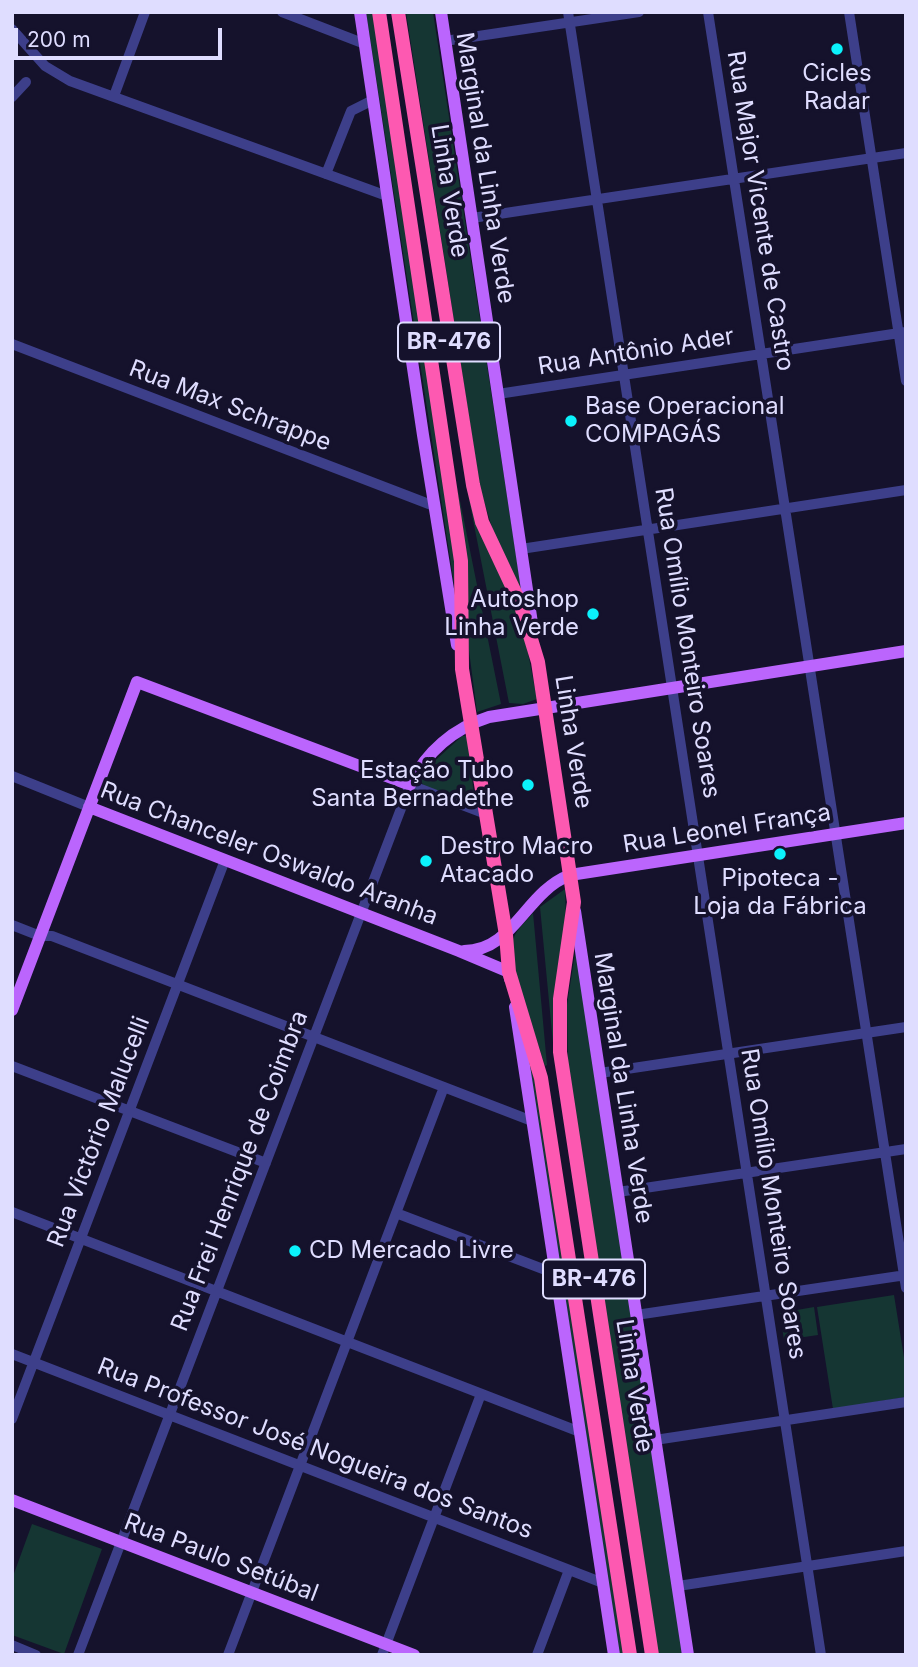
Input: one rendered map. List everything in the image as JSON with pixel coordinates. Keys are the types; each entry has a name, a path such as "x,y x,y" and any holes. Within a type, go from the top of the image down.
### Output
{"highway":[{"name":"Linha Verde","path":"379,12 461,561 463,669 506,935 509,972 541,1077 630,1655"},
{"name":"Linha Verde","path":"398,12 473,485 482,522 520,603 538,662 545,707 574,902 559,1012 560,1052 652,1655"}],"main road":[{"path":"360,12 434,506 463,669"},
{"name":"Marginal da Linha Verde","path":"441,12 538,662"},
{"path":"471,723 545,707 906,650"},
{"path":"12,1010 137,682 410,785"},
{"name":"Rua Frei Henrique de Coimbra","path":"410,785 432,753 471,723"},
{"name":"Rua Chanceler Oswaldo Aranha","path":"89,807 509,972"},
{"name":"Rua Leonel França","path":"459,951 488,947 506,935 536,896 570,875 906,823"},
{"name":"Marginal da Linha Verde","path":"574,902 688,1655"},
{"path":"509,972 614,1655"},
{"name":"Rua Paulo Setúbal","path":"12,1500 252,1592 384,1649 414,1655"}],"street":[{"path":"114,96 145,12"},
{"path":"282,12 365,44"},
{"path":"445,41 569,17 639,12"},
{"name":"Rua Major Vicente de Castro","path":"708,12 906,1288"},
{"path":"849,12 871,158 902,332 906,381"},
{"name":"Rua Omílio Monteiro Soares","path":"569,17 821,1655"},
{"path":"12,29 45,66 70,80 387,196"},
{"path":"12,97 26,82"},
{"path":"326,174 351,111 373,100"},
{"path":"472,218 906,153"},
{"name":"Rua Antônio Ader","path":"498,394 902,332"},
{"name":"Rua Max Schrappe","path":"12,344 434,506"},
{"path":"521,549 906,490"},
{"name":"Rua Chanceler Oswaldo Aranha","path":"12,776 89,807"},
{"path":"410,785 486,814"},
{"name":"Rua Frei Henrique de Coimbra","path":"78,1655 410,785"},
{"name":"Rua Victório Malucelli","path":"12,1419 225,860"},
{"path":"12,925 40,936 52,936 532,1121"},
{"path":"600,1073 906,1027"},
{"path":"12,1066 265,1163"},
{"path":"228,1655 444,1087"},
{"path":"618,1192 906,1149"},
{"path":"12,1212 580,1432"},
{"path":"396,1213 556,1275"},
{"path":"636,1315 905,1275"},
{"name":"Rua Professor José Nogueira dos Santos","path":"12,1354 603,1583"},
{"path":"384,1649 481,1394"},
{"path":"656,1440 906,1402"},
{"path":"678,1586 906,1551"},
{"path":"537,1655 569,1570"},
{"path":"12,1646 36,1655"}],"green space":[{"path":"366,12 373,12 456,560 457,603"},
{"path":"406,12 433,12 522,594 497,544 480,488"},
{"path":"466,484 511,597 527,648 537,699 523,704 509,703"},
{"path":"457,486 501,704 477,712 468,643 467,564"},
{"path":"462,736 467,736 475,804 424,786 420,780 428,767"},
{"path":"565,889 566,922 555,1064 540,907"},
{"path":"533,913 545,1066 514,969 512,954 515,935"},
{"path":"576,947 686,1655 657,1655 568,1066 567,1005"},
{"path":"524,1030 531,1053 624,1655 617,1655"},
{"path":"894,1295 906,1370 906,1397 833,1409 817,1307"},
{"path":"814,1307 818,1335 784,1340 780,1313"},
{"path":"32,1524 102,1549 64,1654 12,1635 12,1579"}],"place":[{"name":"Cicles Radar","path":"837,49"},
{"name":"Base Operacional COMPAGÁS","path":"571,421"},
{"name":"Autoshop Linha Verde","path":"593,614"},
{"name":"Estação Tubo Santa Bernadethe","path":"528,785"},
{"name":"Pipoteca - Loja da Fábrica","path":"780,854"},
{"name":"Destro Macro Atacado","path":"426,861"},
{"name":"CD Mercado Livre","path":"295,1251"}]}
